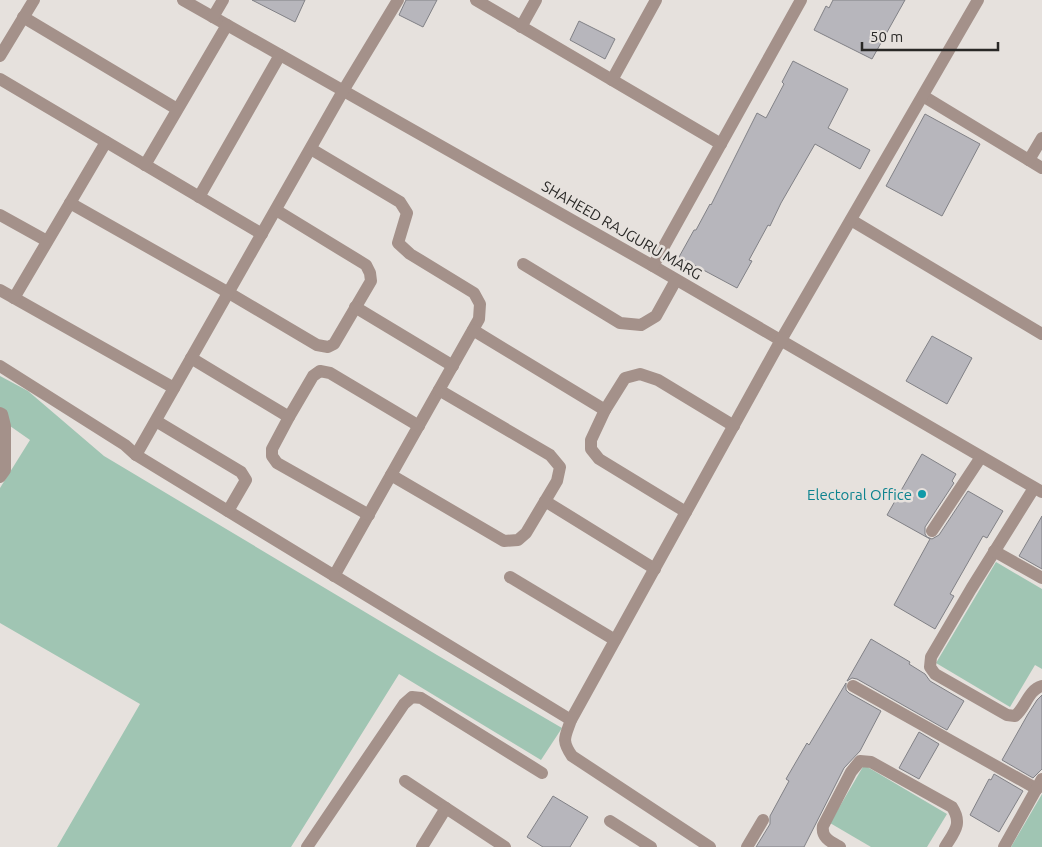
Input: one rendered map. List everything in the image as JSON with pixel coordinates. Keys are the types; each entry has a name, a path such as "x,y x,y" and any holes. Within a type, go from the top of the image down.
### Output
{"street":[{"path":"0,56 34,0"},
{"name":"SHAHEED RAJGURU MARG","path":"183,0 653,266 1038,490"},
{"path":"213,17 222,0"},
{"path":"136,455 343,91 398,0"},
{"path":"476,0 721,144"},
{"path":"521,27 536,0"},
{"path":"612,80 656,0"},
{"path":"653,266 801,0"},
{"path":"710,847 572,756 565,746 565,736 571,720 781,340 978,0"},
{"path":"23,17 177,109"},
{"path":"145,165 227,25"},
{"path":"199,197 280,55"},
{"path":"0,79 262,234"},
{"path":"923,96 1042,168"},
{"path":"1029,160 1042,138"},
{"path":"14,298 106,142"},
{"path":"311,149 400,202 407,213 398,243 410,254 474,293 480,304 479,319 334,576"},
{"path":"70,203 317,345 328,347 334,344 372,281 370,273 366,266 276,210"},
{"path":"0,215 47,241"},
{"path":"851,220 1042,334"},
{"path":"523,264 620,323 641,325 656,316 676,280"},
{"path":"0,290 174,388"},
{"path":"356,308 453,366"},
{"path":"472,330 605,410"},
{"path":"191,358 289,417"},
{"path":"0,366 125,445 136,455 571,720"},
{"path":"369,515 277,463 272,456 272,449 289,417 313,376 320,371 330,373 419,426"},
{"path":"686,512 599,459 591,449 590,440 605,410 625,378 640,374 658,380 734,426"},
{"path":"391,475 504,541 518,540 526,533 557,481 560,467 550,455 439,390"},
{"path":"0,413 2,414 5,426 2,472"},
{"path":"156,421 241,472 246,480 228,511"},
{"path":"932,530 981,457"},
{"path":"1038,490 994,551 931,657 930,667 935,674 1006,715 1015,716 1020,712 1034,689 1042,686"},
{"path":"545,501 654,569"},
{"path":"994,551 1042,578"},
{"path":"510,577 615,640"},
{"path":"853,686 1039,784 1004,847"},
{"path":"307,847 404,704 412,697 421,698 542,773"},
{"path":"840,847 825,838 822,832 823,826 851,772 860,761 871,762 952,807 958,816 957,827 945,847"},
{"path":"405,781 505,847"},
{"path":"422,847 446,808"},
{"path":"747,847 763,820"},
{"path":"610,821 651,847"}],"green space":[{"path":"0,376 28,391 104,456 562,728 541,760 399,674 291,847 57,847 140,704 0,623 0,488 30,440 0,419"},
{"path":"996,562 1042,589 1042,669 1035,665 1010,707 936,663"},
{"path":"864,765 947,814 927,847 871,847 830,823"},
{"path":"1042,794 1042,847 1011,847"}],"building":[{"path":"252,0 305,0 295,22"},
{"path":"406,0 437,0 423,27 399,15"},
{"path":"833,0 905,0 872,59 814,30 826,6 829,8"},
{"path":"579,21 615,39 605,59 570,40"},
{"path":"793,61 848,89 828,128 870,150 860,169 815,144 749,260 752,261 737,288 679,257 711,205 757,113 766,118 784,84 782,82"},
{"path":"925,114 980,144 942,216 886,186"},
{"path":"932,336 972,358 947,404 906,381"},
{"path":"922,454 956,474 952,481 954,483 925,527 927,537 932,539 939,535 968,491 1003,511 987,538 983,536 950,594 954,596 935,629 894,605 930,539 887,515"},
{"path":"1042,516 1042,569 1019,556"},
{"path":"871,639 910,662 909,664 925,674 930,681 964,701 947,730 857,679 852,678 847,681"},
{"path":"846,683 846,690 849,693 881,711 860,751 844,768 804,847 756,847 770,824 770,816 789,781 786,779"},
{"path":"1042,695 1042,769 1033,778 1002,760 1028,714"},
{"path":"919,732 939,744 919,779 899,768"},
{"path":"994,774 1023,791 999,832 970,815 989,779 991,780"},
{"path":"553,796 588,817 570,847 543,847 527,837"}],"place":[{"name":"Electoral Office","path":"922,494"}]}
